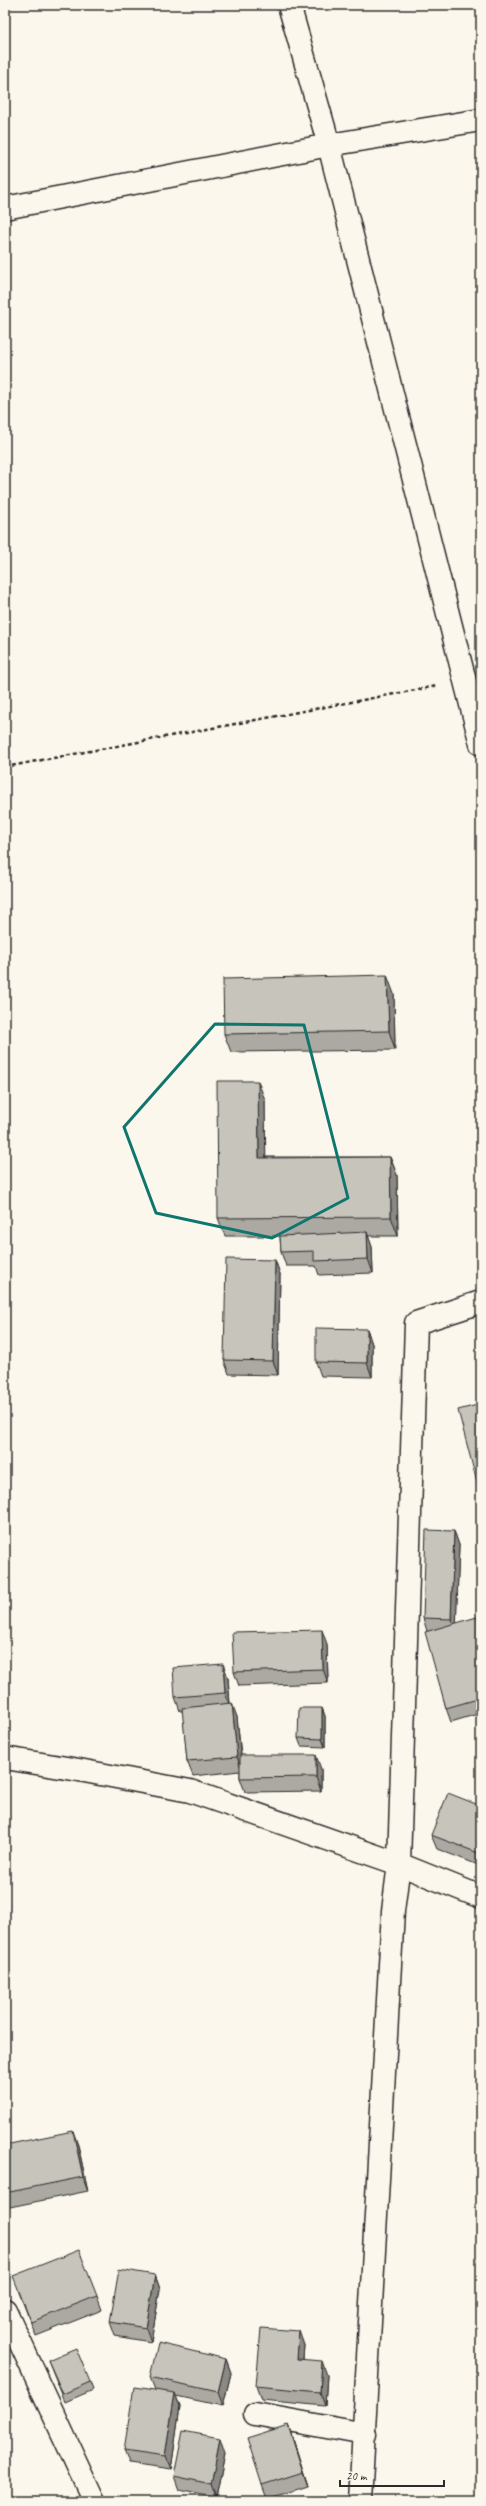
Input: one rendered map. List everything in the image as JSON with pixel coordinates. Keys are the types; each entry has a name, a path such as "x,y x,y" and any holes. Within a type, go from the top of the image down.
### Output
{"street":[{"path":"289,5 329,145 481,744"},
{"path":"5,208 329,145 481,120"},
{"path":"360,2501 365,2434 393,1911 399,1864 416,1323 481,1302"},
{"path":"5,1758 190,1791 399,1864 481,1897"},
{"path":"5,2310 94,2501"},
{"path":"255,2414 365,2434"}],"path":[{"path":"5,767 465,681"}],"highlighted area":[{"path":"215,1024 304,1025 348,1198 272,1238 156,1213 124,1127"}],"building":[{"path":"387,975 389,1031 224,1034 223,979"},
{"path":"217,1081 258,1081 259,1158 390,1157 391,1217 218,1218"},
{"path":"367,1232 368,1259 314,1261 314,1251 281,1252 280,1236"},
{"path":"226,1259 275,1260 273,1361 224,1360"},
{"path":"316,1328 367,1329 367,1363 316,1362"},
{"path":"481,1404 481,1498 458,1410"},
{"path":"426,1530 454,1531 451,1619 423,1618"},
{"path":"477,1617 481,1631 481,1698 446,1708 425,1632"},
{"path":"322,1630 323,1669 234,1672 232,1632"},
{"path":"223,1664 225,1693 175,1697 173,1668"},
{"path":"232,1703 237,1757 187,1761 182,1708"},
{"path":"299,1708 322,1708 322,1739 298,1738"},
{"path":"240,1755 316,1755 316,1777 240,1778"},
{"path":"448,1793 481,1806 481,1854 431,1835"},
{"path":"73,2131 83,2177 5,2193 5,2145"},
{"path":"79,2250 97,2296 31,2322 13,2276"},
{"path":"119,2269 155,2275 146,2328 110,2322"},
{"path":"261,2328 299,2331 297,2359 322,2361 320,2392 256,2386"},
{"path":"158,2343 226,2359 218,2392 150,2377"},
{"path":"76,2348 90,2382 63,2394 48,2360"},
{"path":"134,2387 175,2393 165,2456 124,2450"},
{"path":"288,2425 303,2472 262,2485 247,2438"},
{"path":"183,2431 220,2438 211,2484 174,2476"},
{"path":"305,2496 307,2501 285,2501"}]}
